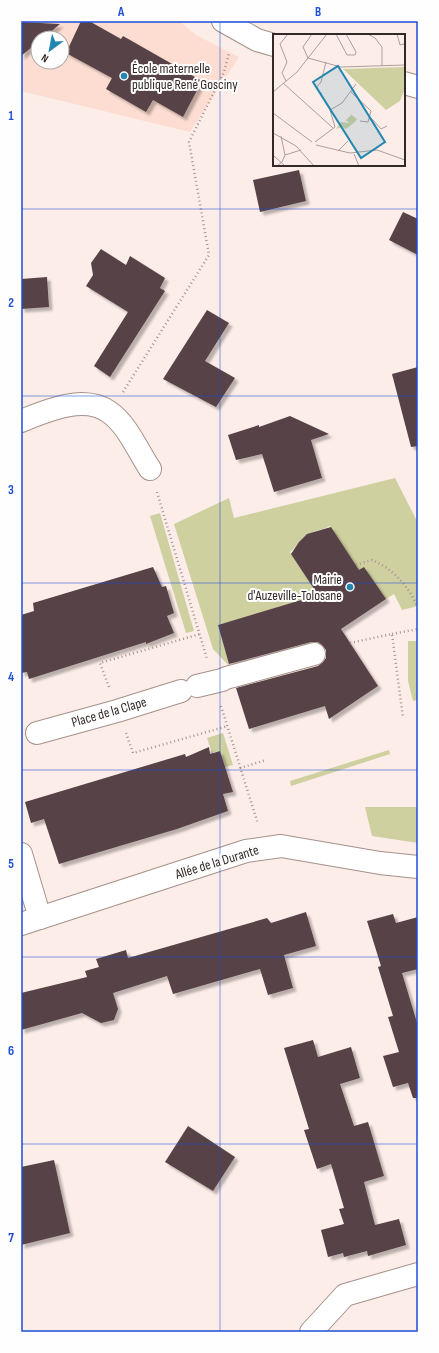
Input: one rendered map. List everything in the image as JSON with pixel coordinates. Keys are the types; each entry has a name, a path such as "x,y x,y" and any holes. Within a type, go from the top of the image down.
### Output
{"street":[{"path":"229,25 257,40 273,45"},
{"path":"405,83 418,87"},
{"path":"21,421 44,412 78,404 97,406 110,412 127,433 150,469"},
{"name":"Place de la Clape","path":"26,736 314,654"},
{"name":"Allée de la Durante","path":"30,921 246,851 265,847 298,848 380,863 418,867"},
{"path":"21,854 30,921"},
{"path":"311,1332 345,1295 418,1274"}],"path":[{"path":"110,412 209,255 189,142 224,72 229,25"},
{"path":"356,565 372,560 392,571 413,596 418,608"},
{"path":"350,643 418,629"},
{"path":"200,634 100,663 133,753 228,726"},
{"path":"392,634 403,718"},
{"path":"240,768 266,760"}],"shaded area":[{"name":"École maternelle publique René Gosciny","path":"21,21 179,21 196,35 239,57 190,132 21,91"}],"green space":[{"path":"395,478 418,523 418,606 402,610 394,594 386,599 359,570 330,526 306,536 290,552 324,604 312,597 218,625 231,668 213,649 174,524 229,498 234,518"},
{"path":"160,513 194,631 186,633 150,516"},
{"path":"408,641 418,641 418,700 413,701 408,681"},
{"path":"223,733 233,765 225,767 220,751 212,753 207,738"},
{"path":"389,750 390,754 291,786 290,781"},
{"path":"365,807 418,807 418,843 372,836"}],"building":[{"path":"81,21 89,21 121,39 123,36 202,81 183,117 153,100 146,112 106,89 112,78 70,55 70,44"},
{"path":"21,22 60,24 53,30 30,30 30,49 21,56"},
{"path":"299,170 306,201 260,212 253,180"},
{"path":"403,212 418,219 418,255 389,240"},
{"path":"101,249 126,265 130,256 165,278 160,288 165,291 110,377 94,366 128,312 86,286 93,275 91,263"},
{"path":"47,277 49,307 21,309 21,279"},
{"path":"207,310 229,323 205,361 235,378 216,407 163,379"},
{"path":"418,367 418,446 411,447 392,374"},
{"path":"290,416 329,434 311,440 322,478 274,492 262,454 236,460 228,435 259,425 259,427"},
{"path":"331,527 359,570 364,567 386,599 341,629 378,686 329,719 325,706 249,729 236,688 318,666 326,658 326,650 318,642 311,642 229,664 218,625 318,595 291,554 299,542 307,534"},
{"path":"153,567 162,587 166,586 174,613 167,616 174,633 146,644 146,642 29,679 27,672 21,673 21,615 34,611 33,603"},
{"path":"209,747 210,754 220,751 233,792 223,794 228,811 177,829 59,864 44,819 31,823 25,802 185,754 186,757"},
{"path":"306,912 316,946 284,955 293,988 268,995 260,969 173,994 167,976 113,993 118,1009 114,1020 101,1023 82,1013 21,1030 21,993 87,977 85,971 99,967 96,959 126,950 128,958 267,918 271,923"},
{"path":"393,914 396,923 418,917 418,969 402,973 418,1026 418,1098 413,1098 408,1083 393,1087 383,1056 399,1052 388,1017 393,1016 378,967 381,966 367,921"},
{"path":"313,1040 318,1057 351,1047 360,1078 340,1084 354,1126 368,1122 384,1176 364,1182 375,1225 399,1219 406,1245 368,1256 367,1251 344,1257 343,1253 328,1257 321,1230 344,1224 339,1209 344,1208 331,1164 317,1169 304,1130 309,1129 284,1048"},
{"path":"188,1126 235,1157 213,1191 165,1162"},
{"path":"54,1160 70,1233 21,1245 21,1167"}],"place":[{"name":"École maternelle publique René Gosciny","path":"124,76"},
{"name":"Mairie d'Auzeville-Tolosane","path":"350,587"}]}
